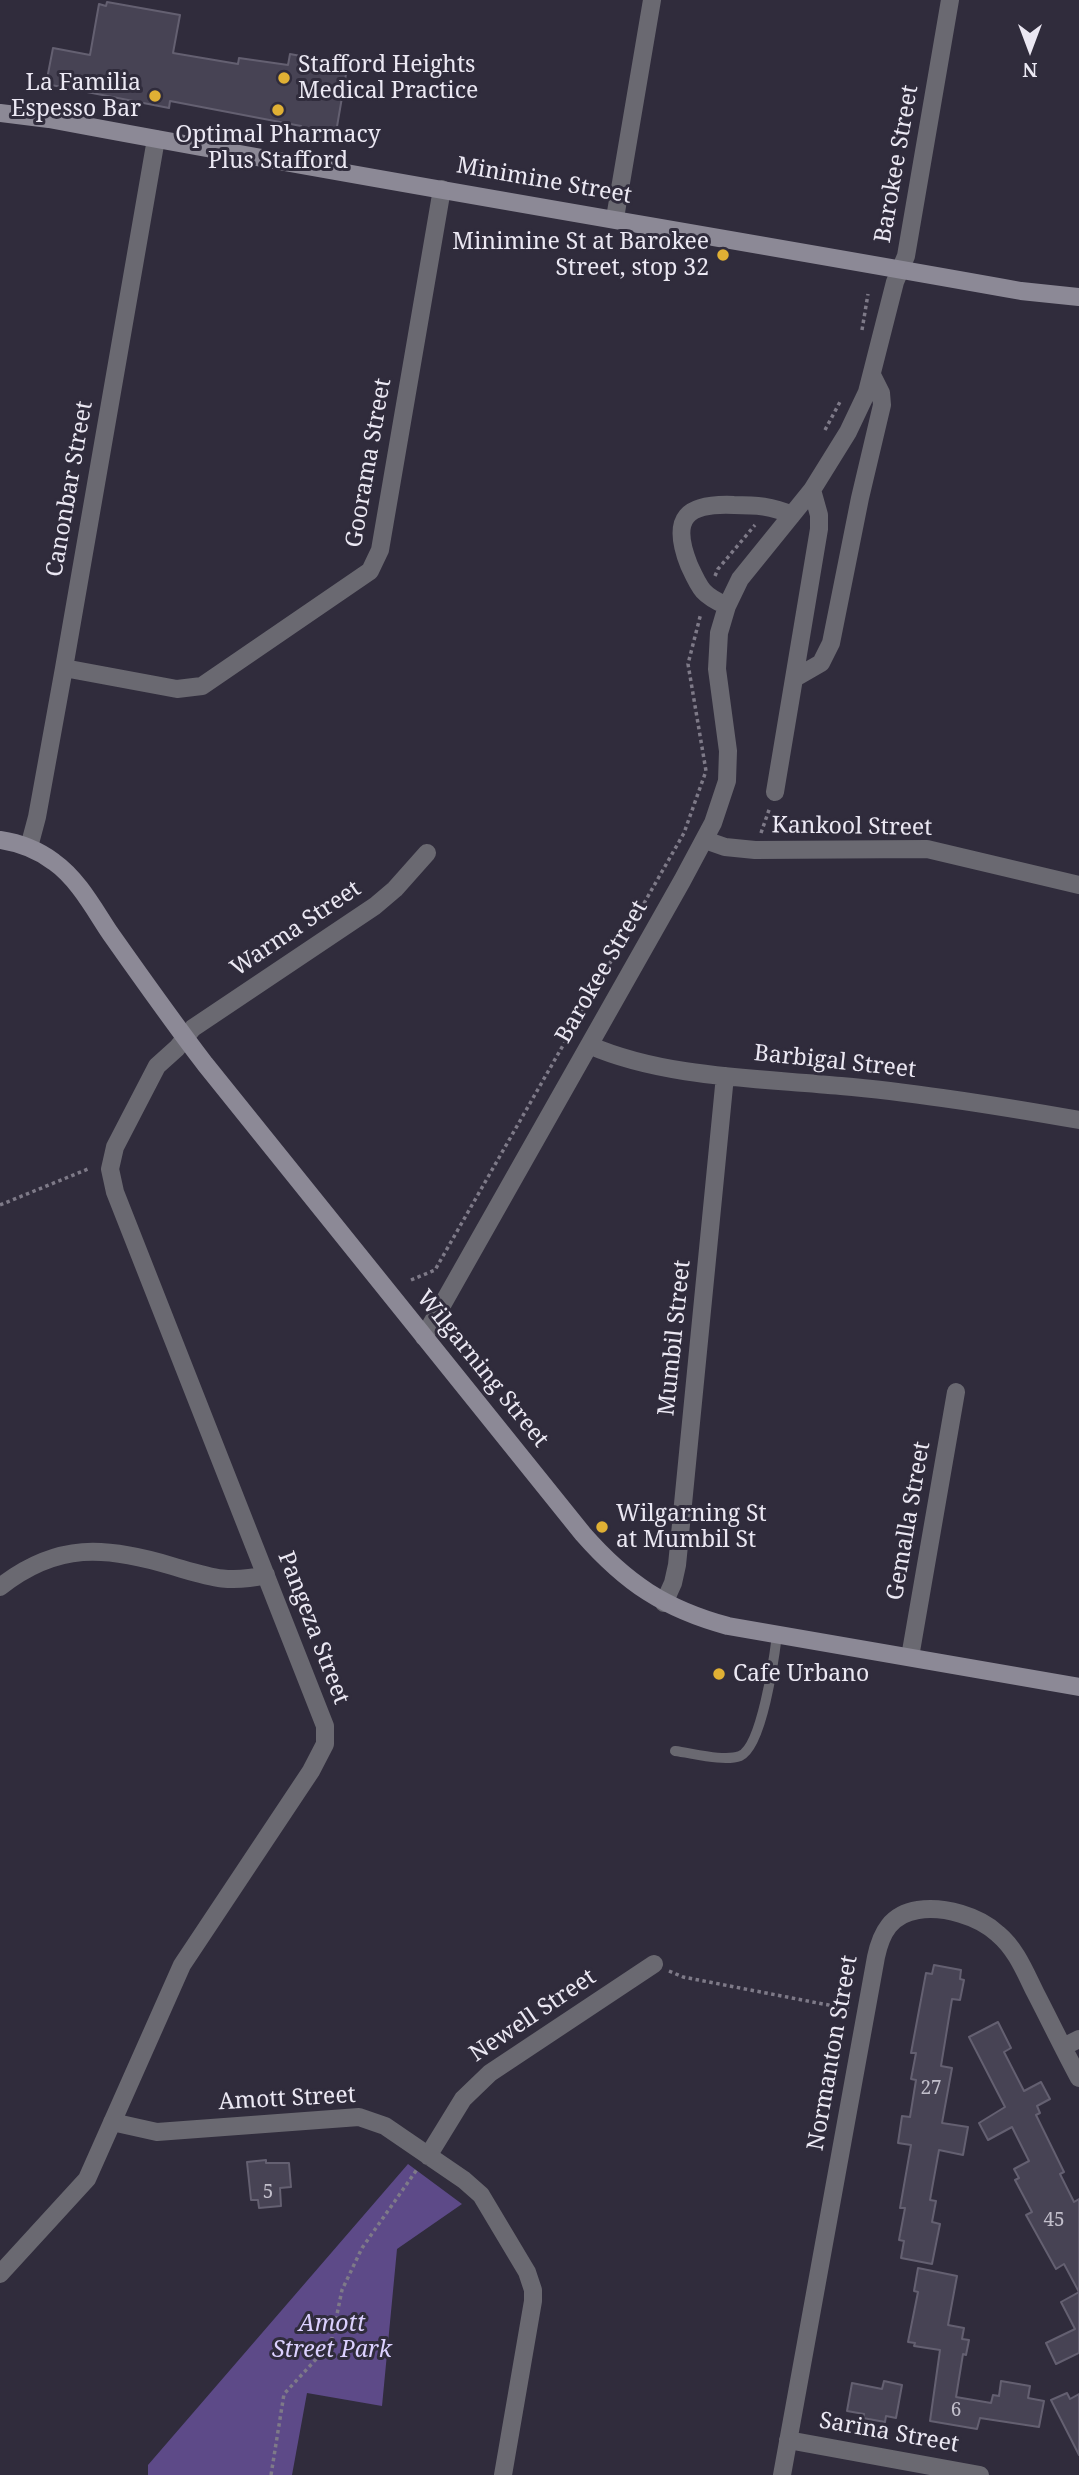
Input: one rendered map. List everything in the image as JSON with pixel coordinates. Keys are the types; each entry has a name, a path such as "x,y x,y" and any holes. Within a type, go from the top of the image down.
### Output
{"street":[{"path":"615,218 652,0"},
{"name":"Barokee Street","path":"424,1336 705,840 719,809 727,781 728,751 716,669 719,634 727,606 740,579 811,490 848,432 872,375 895,282 906,256 950,0"},
{"name":"Minimine Street","path":"0,113 49,119 1021,291 1079,297"},
{"name":"Canonbar Street","path":"29,847 64,668 156,139"},
{"name":"Goorama Street","path":"64,668 177,689 194,689 370,570 380,550 442,189"},
{"name":"Barokee Street","path":"795,678 821,663 829,650 882,405 881,393 872,375"},
{"path":"775,792 819,529 819,515 811,490"},
{"path":"727,606 705,596 697,583 682,544 681,530 686,517 697,508 712,504 768,506 792,515"},
{"name":"Wilgarning Street","path":"0,840 29,847 54,861 73,880 185,1038 600,1553 634,1584 664,1603 706,1620 777,1635 1079,1687"},
{"name":"Kankool Street","path":"705,840 725,847 755,849 927,849 1079,885"},
{"name":"Warma Street","path":"185,1038 194,1028 375,906 395,890 427,853"},
{"name":"Pangeza Street","path":"0,2274 86,2179 182,1965 311,1771 325,1744 325,1726 110,1176 110,1162 115,1147 150,1076 185,1038"},
{"name":"Barbigal Street","path":"589,1045 619,1057 725,1076 894,1091 1079,1120"},
{"name":"Mumbil Street","path":"664,1603 677,1565 725,1076"},
{"name":"Gemalla Street","path":"910,1657 956,1392"},
{"path":"0,1587 35,1564 68,1552 82,1551 148,1560 212,1578 235,1580 267,1575"},
{"name":"Normanton Street","path":"782,2475 878,1943 889,1924 909,1911 922,1909 951,1912 988,1925 1008,1944 1071,2043 1079,2078"},
{"name":"Newell Street","path":"428,2155 463,2099 489,2073 654,1964"},
{"name":"Amott Street","path":"113,2122 157,2132 359,2117 377,2122 464,2180 481,2195 531,2281 533,2301 503,2475"},
{"name":"Sarina Street","path":"788,2440 980,2475"}],"lane":[{"path":"675,1751 727,1758 740,1756 751,1747 766,1698 777,1635"}],"path":[{"path":"861,337 868,295"},
{"path":"823,436 844,396"},
{"path":"714,579 718,569 756,523"},
{"path":"411,1280 435,1270 684,833 706,771 688,664 701,613"},
{"path":"755,849 775,792"},
{"path":"0,1205 88,1169"},
{"path":"654,1964 683,1977 865,2012"},
{"path":"271,2475 284,2394 331,2343 342,2290 362,2248 428,2155"}],"green space":[{"name":"Amott Street Park","path":"408,2164 462,2204 397,2249 382,2406 307,2393 292,2475 148,2475 148,2465"}],"building":[{"path":"107,2 180,15 173,53 238,64 239,58 288,65 290,54 306,57 304,66 346,74 334,144 299,138 301,126 170,101 169,108 46,84 53,48 90,55 99,4 106,6"},
{"path":"934,1965 961,1970 960,1979 964,1980 960,2000 952,1999 941,2066 952,2068 942,2123 968,2127 963,2155 939,2150 930,2200 936,2201 932,2222 940,2224 932,2264 901,2258 904,2241 899,2240 905,2208 900,2208 911,2145 898,2143 902,2116 910,2117 916,2080 911,2079 916,2053 911,2053 926,1973 932,1974"},
{"path":"998,2022 1011,2048 1004,2052 1024,2091 1041,2082 1050,2099 1037,2106 1040,2113 1036,2115 1064,2172 1060,2174 1074,2202 1079,2199 1079,2292 1064,2264 1056,2269 1026,2215 1032,2212 1015,2180 1019,2178 1014,2169 1029,2161 1012,2127 988,2140 979,2123 1005,2107 969,2037"},
{"path":"266,2160 266,2163 289,2163 291,2187 280,2188 281,2206 259,2208 258,2200 251,2200 247,2162"},
{"path":"918,2268 957,2276 948,2325 964,2328 962,2339 969,2340 966,2355 963,2354 956,2397 991,2403 993,2395 999,2396 1001,2381 1030,2386 1028,2398 1044,2401 1039,2427 980,2418 977,2429 930,2421 940,2350 914,2346 915,2343 908,2342 918,2292 914,2291"},
{"path":"1079,2292 1079,2353 1056,2364 1046,2343 1075,2329 1061,2302"},
{"path":"884,2381 902,2385 896,2418 886,2416 885,2422 863,2418 864,2414 847,2411 852,2383 882,2389"},
{"path":"1067,2393 1070,2399 1079,2394 1079,2455 1051,2400"}],"place":[{"name":"Stafford Heights Medical Practice","path":"284,78"},
{"name":"La Familia Espesso Bar","path":"155,96"},
{"name":"Optimal Pharmacy Plus Stafford","path":"278,110"},
{"name":"Minimine St at Barokee Street, stop 32","path":"723,255"},
{"name":"Wilgarning St at Mumbil St","path":"602,1527"},
{"name":"Cafe Urbano","path":"719,1674"}]}
